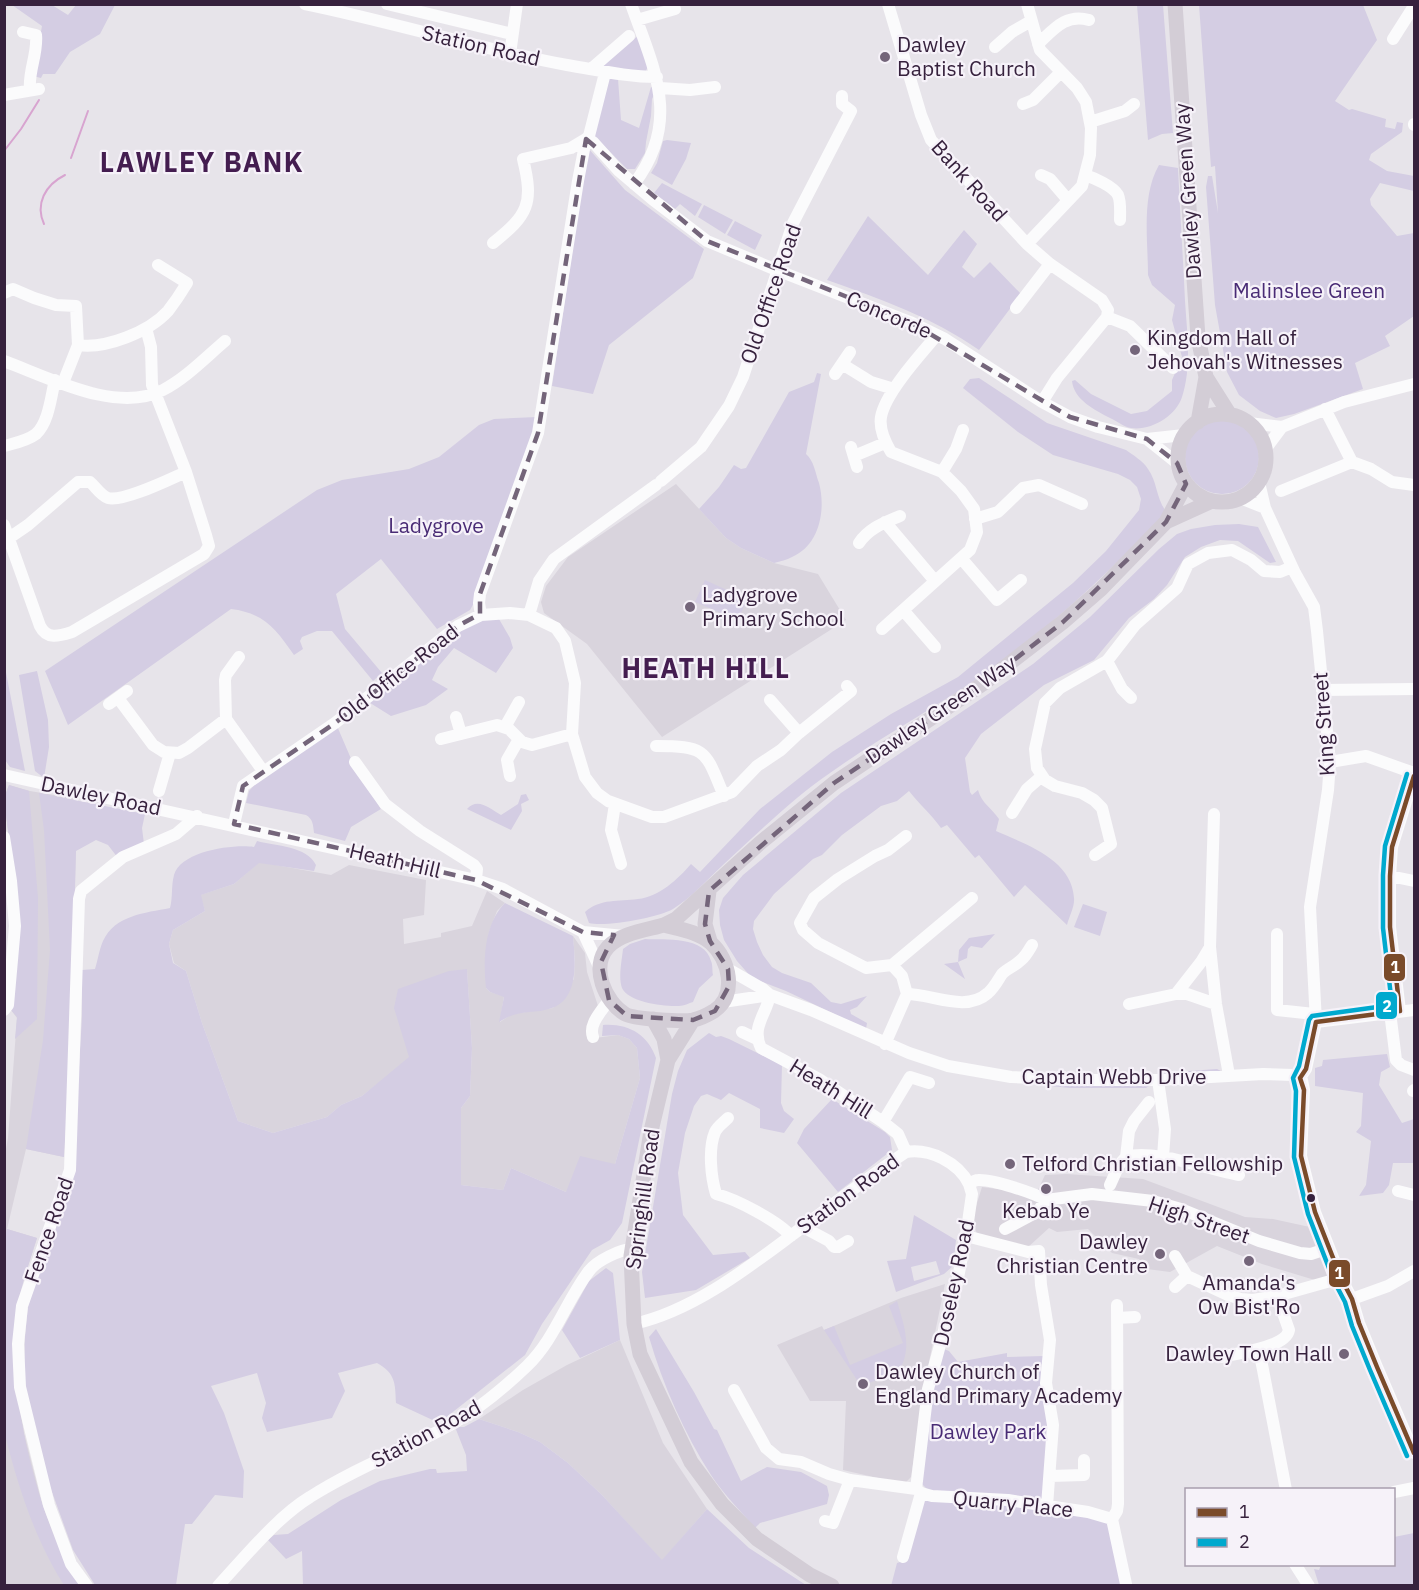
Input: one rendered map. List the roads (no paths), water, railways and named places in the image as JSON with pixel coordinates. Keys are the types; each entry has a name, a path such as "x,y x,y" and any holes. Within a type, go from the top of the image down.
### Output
{"main road":[{"name":"Dawley Green Way","path":"1175,4 1198,337 1206,377 1230,415"},
{"name":"Dawley Green Way","path":"1198,422 1206,377"},
{"path":"1230,415 1249,423 1260,437 1264,451 1264,467 1259,482 1248,494 1228,502 1212,501 1200,496 1186,484 1177,463 1178,447 1184,435 1198,422 1215,416 1230,415"},
{"name":"Dawley Green Way","path":"664,926 709,891 760,843 834,783 1024,654 1101,589 1166,522 1186,484"},
{"name":"Dawley Green Way","path":"1166,522 1212,501"},
{"path":"709,891 705,924 710,941 728,969 729,986 723,1002 715,1011 693,1020 653,1019 627,1016 609,1000 602,982 601,962 608,947 624,936 664,926 687,931 710,941"},
{"name":"Springhill Road","path":"653,1019 664,1039 668,1060"},
{"name":"Springhill Road","path":"693,1020 668,1060 651,1131 632,1255 634,1324 640,1354 691,1462 722,1504 757,1539 810,1575 832,1586"}],"street":[{"name":"Station Road","path":"305,4 510,54 690,90 715,87"},
{"path":"387,4 424,9 512,34"},
{"path":"510,54 517,4"},
{"path":"631,4 659,83 662,112 655,146 634,184"},
{"name":"Bank Road","path":"888,4 921,115 931,140 1027,244 1050,264 1102,300 1108,310 1107,317"},
{"path":"1027,4 1040,50 1077,88 1086,102 1090,122 1090,155 1082,186 1027,244"},
{"path":"1393,39 1414,6"},
{"path":"637,20 675,9"},
{"path":"1038,44 1063,22 1079,17 1089,20"},
{"path":"995,47 1012,32 1031,21"},
{"path":"4,95 35,89 29,78 37,46 36,35 23,32"},
{"path":"591,69 629,36"},
{"path":"1023,104 1033,100 1061,72"},
{"path":"493,243 518,222 526,204 529,185 523,159 571,148 589,136 605,73"},
{"name":"Old Office Road","path":"234,824 243,786 335,723 458,626 481,615 510,613 528,615 539,581 554,559 658,483 701,447 729,406 743,377 793,224 851,111 842,104 842,96"},
{"path":"1090,122 1125,111 1134,104"},
{"path":"481,615 480,594 538,434 586,139"},
{"name":"Concorde","path":"586,139 593,142 634,184 707,241 880,309 937,335 1042,402 1070,417 1098,427 1147,439 1184,435"},
{"path":"1041,175 1050,179 1068,200"},
{"path":"1085,175 1116,192 1120,206 1120,220"},
{"path":"1016,308 1050,264"},
{"path":"78,345 88,347 111,343 146,328 167,312 187,284 158,265"},
{"path":"4,293 13,289 56,305 76,306 78,345 59,381 40,429 27,439 4,446"},
{"path":"1042,402 1057,378 1107,317 1130,326 1173,368"},
{"path":"4,525 43,632 51,636 63,635 111,610 204,554 209,546 206,535 186,472 152,385 152,347 146,328"},
{"path":"882,629 970,550 977,532 974,509 961,491 942,472 891,452 883,437 880,417 889,396 937,335"},
{"path":"4,361 113,398 127,399 155,393 181,378 225,341"},
{"path":"850,352 839,369 894,389"},
{"path":"1249,423 1282,427 1325,409 1375,393 1414,384"},
{"path":"1325,409 1352,462"},
{"path":"1264,451 1282,427"},
{"path":"942,472 956,449 963,430"},
{"name":"Concorde","path":"1147,439 1177,463"},
{"path":"854,457 885,443"},
{"path":"1281,491 1352,462 1371,469 1392,482 1414,485"},
{"path":"9,538 28,525 78,482 90,482 103,495 116,498 135,493 186,472"},
{"name":"King Street","path":"1259,482 1265,508 1292,567 1314,607 1330,762 1329,790 1310,907 1315,1018 1306,1069 1296,1076"},
{"path":"975,519 998,512 1023,488 1040,485 1082,504"},
{"path":"1240,498 1265,508"},
{"path":"858,543 865,534 900,516"},
{"path":"885,522 935,581"},
{"path":"1095,855 1111,844 1102,808 1082,793 1055,786 1045,780 1037,768 1035,749 1045,703 1060,688 1107,661 1135,625 1176,588 1188,564 1208,553 1232,550 1264,570 1280,572 1292,567"},
{"path":"961,558 997,600 1021,580"},
{"path":"903,610 935,647"},
{"path":"528,615 556,628 565,640 576,691 572,734 582,771 588,783 603,798 658,818 724,796 738,787 757,766 781,750 851,691 847,686"},
{"path":"239,657 226,675 224,704 226,719 263,771"},
{"path":"1107,661 1122,688 1131,698"},
{"path":"1322,690 1414,689"},
{"path":"118,697 158,749 170,753 179,753 188,748 226,719"},
{"path":"770,700 799,733"},
{"path":"505,727 519,702"},
{"path":"456,717 461,734"},
{"path":"441,739 491,726 505,727 519,739 532,745 572,734"},
{"path":"510,776 507,760 519,739"},
{"path":"656,746 691,747 703,753 710,763 724,796"},
{"path":"159,791 170,753"},
{"path":"1330,762 1366,756 1414,774 1392,847 1390,876 1396,1060 1401,1065 1414,1070"},
{"path":"355,762 385,804 429,837 474,865 477,869 476,880"},
{"name":"Dawley Road","path":"4,774 141,806 197,816"},
{"path":"1012,813 1027,789 1042,776"},
{"path":"615,804 611,825 621,864"},
{"path":"1214,814 1210,947 1216,1004 1229,1075"},
{"name":"Heath Hill","path":"197,816 476,880 502,889 583,932 624,936"},
{"name":"Fence Road","path":"87,1586 71,1564 49,1505 20,1387 18,1344 22,1306 70,1170 79,899 81,891 123,858 176,834 197,816"},
{"path":"906,836 888,850 838,879 814,898 800,923 803,930 818,944 866,968 892,965 972,898"},
{"path":"4,837 15,926 8,1005 4,1010"},
{"path":"1390,876 1414,881"},
{"path":"583,932 601,971"},
{"path":"1277,934 1277,1010 1315,1018 1414,1010"},
{"path":"907,994 927,995 951,1003 981,998 990,991 1006,970 1023,958 1032,945"},
{"path":"1176,994 1210,947"},
{"path":"885,1044 907,994 902,976 892,965"},
{"name":"Captain Webb Drive","path":"728,969 770,995 811,1010 885,1044 948,1066 1011,1077 1070,1080 1158,1080 1229,1075 1296,1076"},
{"path":"1129,1004 1176,994 1187,994 1216,1004"},
{"path":"757,1034 770,995"},
{"name":"Captain Webb Drive","path":"723,1002 770,995"},
{"path":"593,1037 595,1020 609,1000"},
{"name":"Heath Hill","path":"742,1032 757,1034 761,1047 819,1079 883,1122 898,1134 906,1152"},
{"path":"1296,1076 1302,1080 1304,1090 1302,1162 1315,1212 1414,1453"},
{"path":"883,1122 910,1077 929,1083"},
{"path":"1158,1080 1165,1129 1163,1157"},
{"path":"1126,1157 1129,1131 1149,1102"},
{"path":"728,1118 715,1130 711,1158 712,1180 716,1194 729,1197 750,1208 791,1236"},
{"path":"906,1152 920,1150 947,1161 974,1182 1031,1192 1046,1200 1037,1212 1005,1229"},
{"name":"Station Road","path":"634,1324 648,1321 700,1297 750,1267 906,1152"},
{"path":"1110,1185 1119,1164 1126,1157 1137,1154 1163,1157 1239,1175"},
{"name":"Doseley Road","path":"903,1557 919,1491 928,1389 957,1283 974,1182"},
{"path":"1398,1191 1414,1195"},
{"name":"High Street","path":"1046,1200 1092,1194 1154,1201 1192,1213 1259,1241 1300,1253 1311,1254 1329,1248"},
{"path":"803,1227 829,1241 834,1247 848,1241"},
{"path":"966,1236 1028,1251 1039,1251 1041,1285 1050,1340 1046,1383 1053,1425 1047,1506"},
{"name":"Station Road","path":"218,1586 292,1509 309,1497 451,1425 488,1401 537,1356 589,1270 608,1258 632,1255"},
{"path":"1175,1256 1187,1276 1241,1299 1253,1300 1277,1296 1341,1278"},
{"path":"1352,1299 1388,1286 1414,1270"},
{"path":"1175,1287 1187,1276"},
{"path":"1221,1357 1258,1349 1284,1340 1288,1336 1289,1330 1277,1296"},
{"path":"1126,1584 1112,1519 1118,1504 1117,1311 1135,1317"},
{"path":"1258,1349 1286,1488"},
{"name":"Quarry Place","path":"740,1394 766,1448 780,1459 801,1462 850,1480 919,1491 932,1496 1008,1500 1112,1519"},
{"path":"1050,1476 1084,1475 1084,1460"},
{"path":"825,1521 833,1523 850,1480"},
{"path":"1395,1492 1414,1488"},
{"path":"1296,1566 1309,1586"}],"waterway":[{"path":"4,151 39,100"},
{"path":"71,158 88,111"},
{"path":"44,224 41,217 41,202 52,184 65,175"}],"place":[{"name":"Dawley Baptist Church","path":"885,57"},
{"name":"Kingdom Hall of Jehovah's Witnesses","path":"1135,350"},
{"name":"Ladygrove Primary School","path":"690,607"},
{"name":"Telford Christian Fellowship","path":"1010,1164"},
{"name":"Kebab Ye","path":"1046,1189"},
{"name":"Dawley Christian Centre","path":"1160,1254"},
{"name":"Amanda's Ow Bist'Ro","path":"1249,1261"},
{"name":"Dawley Town Hall","path":"1344,1354"},
{"name":"Dawley Church of England Primary Academy","path":"863,1384"}],"district":[{"name":"LAWLEY BANK","path":"202,163"},
{"name":"HEATH HILL","path":"706,669"}],"park label":[{"name":"Malinslee Green","path":"1309,291"},
{"name":"Ladygrove","path":"436,526"},
{"name":"Dawley Park","path":"988,1432"}]}
